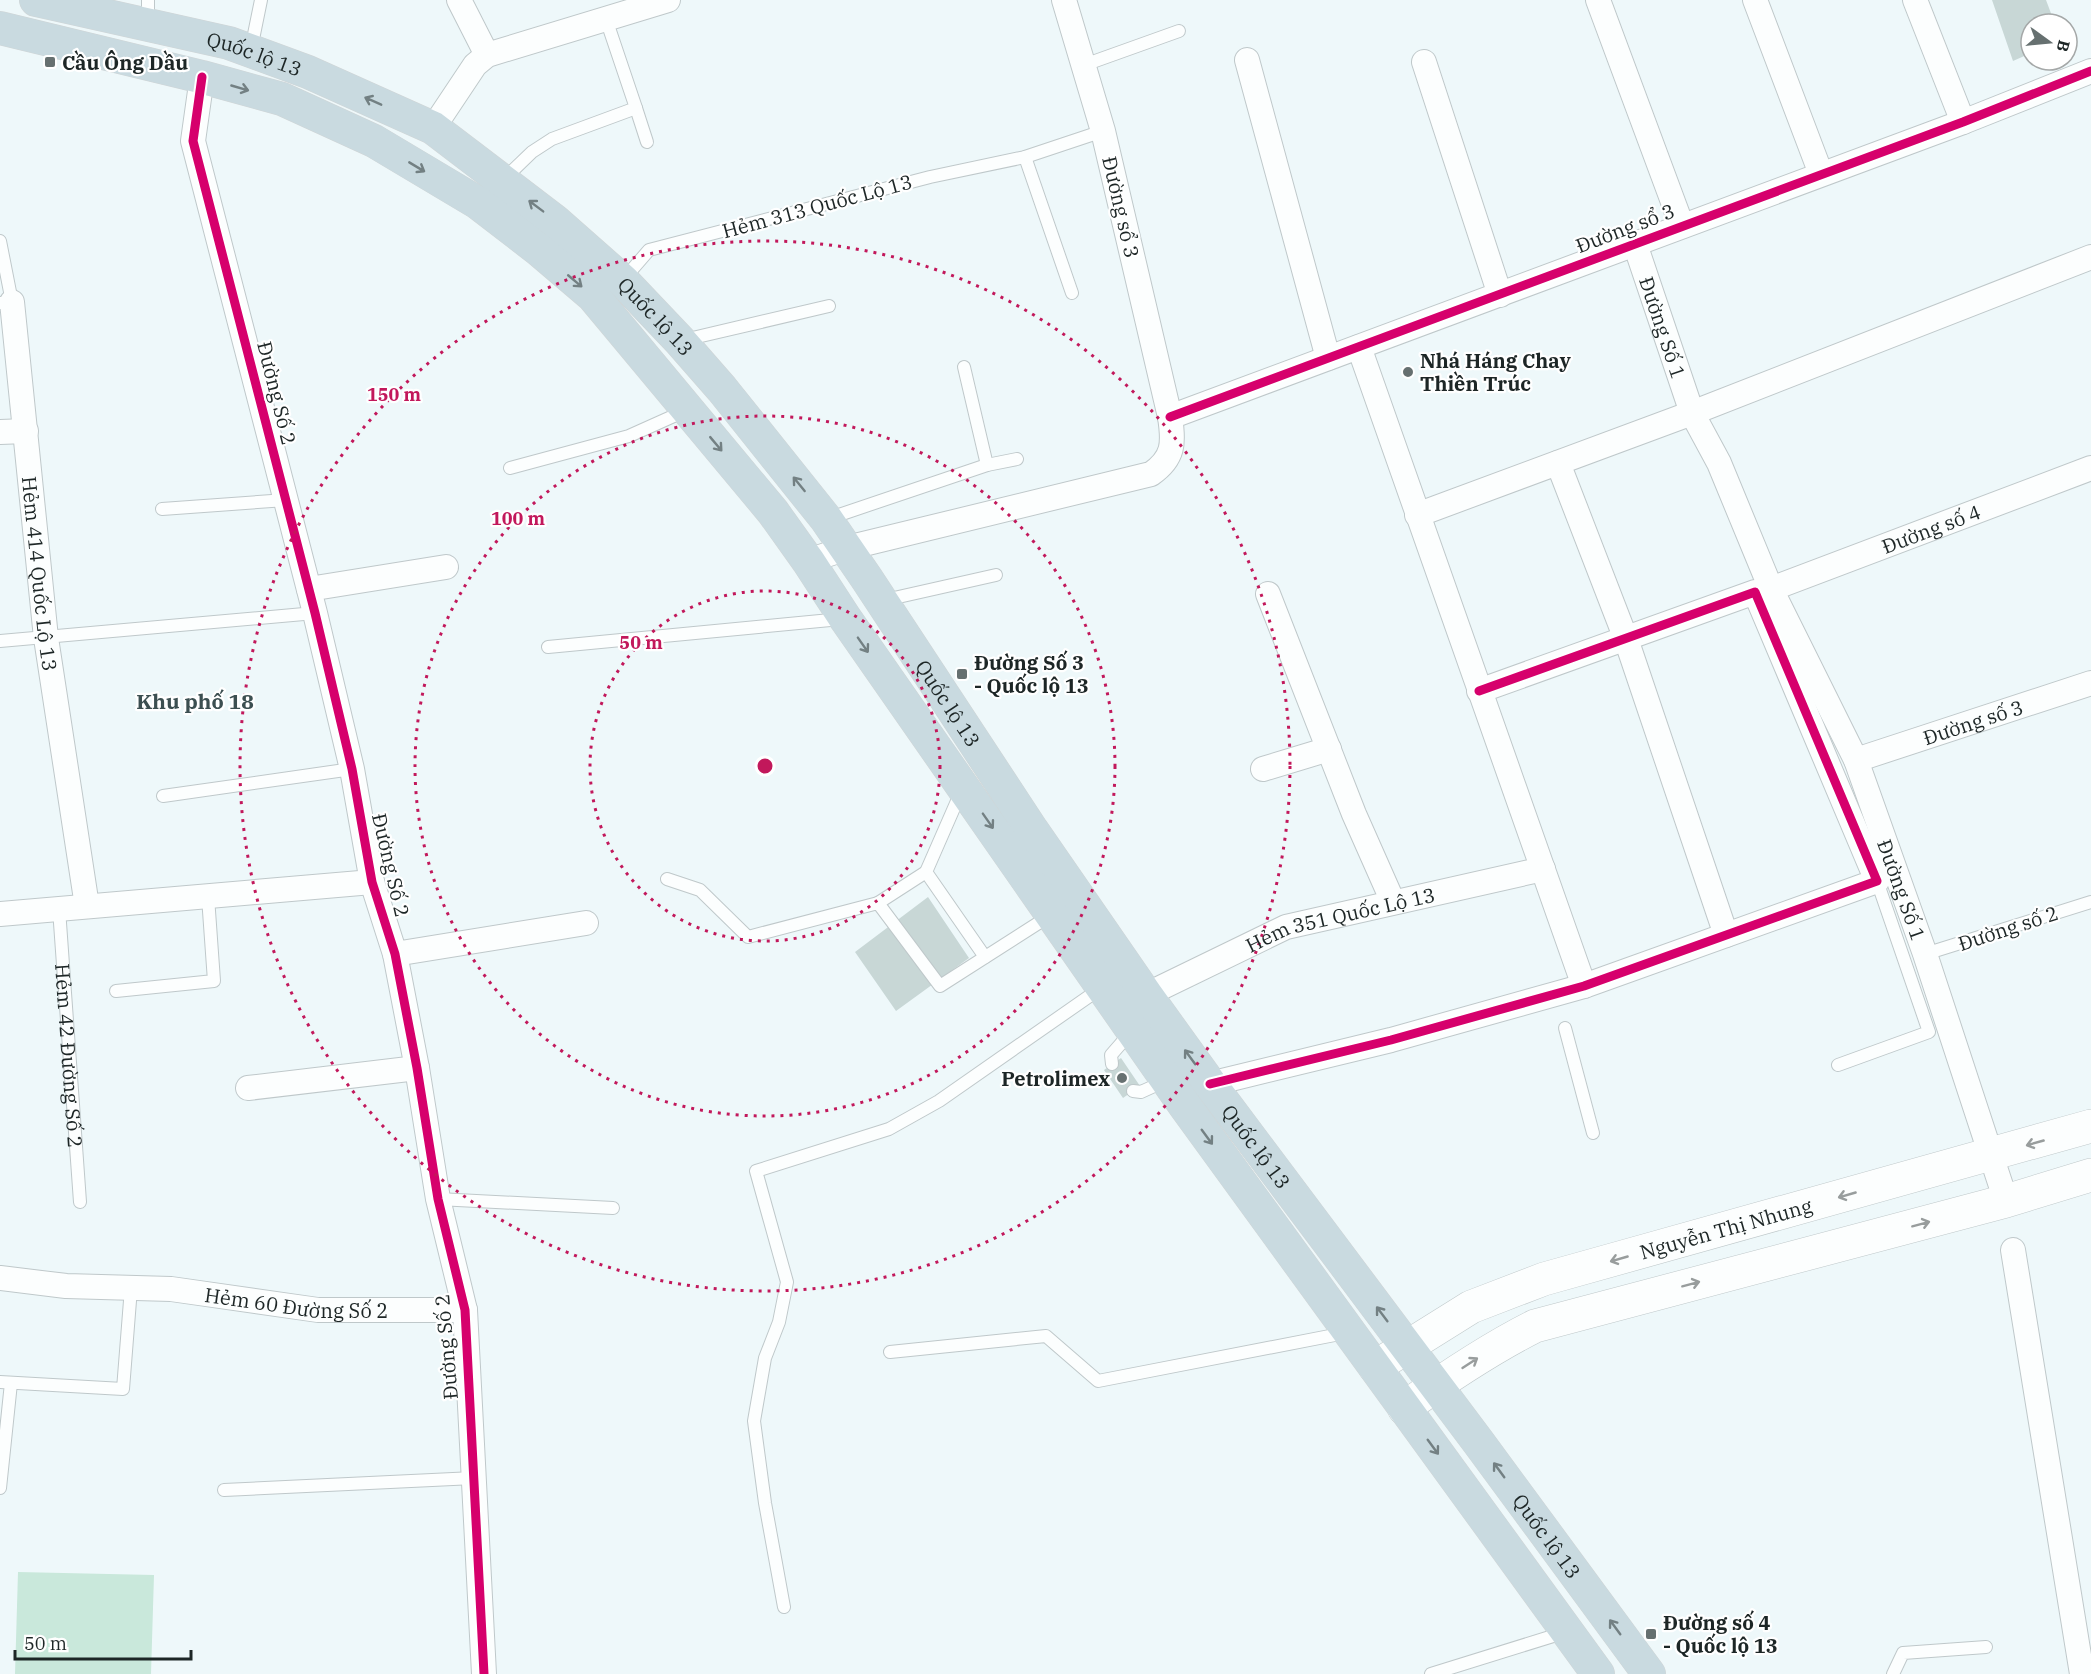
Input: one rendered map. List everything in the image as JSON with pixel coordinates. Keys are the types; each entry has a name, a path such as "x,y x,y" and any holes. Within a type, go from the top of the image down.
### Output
{"highway":[{"name":"Quốc lộ 13","path":"36,0 148,12 308,72 433,128 555,221 623,281 722,388 826,519 1032,830 1146,995 1649,1674"},
{"name":"Quốc lộ 13","path":"0,28 202,77 282,99 374,141 478,203 539,250 593,296 773,512 1132,1031 1598,1674"}],"street":[{"path":"459,0 487,55"},
{"path":"433,128 475,65 487,55 668,0"},
{"name":"Đường sổ 3","path":"808,561 847,548 1151,474 1161,466 1172,445 1170,417 1103,131 1064,0"},
{"path":"1598,0 1682,226"},
{"path":"1755,0 1821,174"},
{"path":"1916,0 1963,122"},
{"path":"1247,60 1328,358"},
{"path":"1424,62 1500,295"},
{"name":"Đường sổ 3","path":"1170,417 1963,122 2091,71"},
{"name":"Đường Số 2","path":"202,77 193,141 309,589 352,769 372,882 395,954 417,1068 438,1199 465,1310 484,1674"},
{"name":"Đường Số 1","path":"1635,244 1692,413 1719,463 1771,589 1856,760 1925,954 2006,1201"},
{"path":"1417,515 1692,413 2091,257"},
{"name":"Hẻm 414 Quốc Lộ 13","path":"6,303 26,431 46,638 87,906"},
{"path":"1359,347 1584,986"},
{"path":"0,432 26,431"},
{"path":"1558,463 1626,639 1726,935"},
{"name":"Đường số 4","path":"1771,589 2091,468"},
{"path":"309,589 446,567"},
{"path":"1210,1084 1556,999 1584,986 1877,881 1755,592 1479,691"},
{"path":"1269,594 1354,814 1393,902"},
{"name":"Đường số 3","path":"1856,760 2091,683"},
{"path":"1263,769 1329,749"},
{"name":"Hẻm 351 Quốc Lộ 13","path":"1146,995 1286,927 1543,869"},
{"path":"0,914 372,882"},
{"path":"395,954 586,923"},
{"path":"248,1088 417,1068"},
{"name":"Nguyễn Thị Nhung","path":"1375,1366 1471,1307 1544,1279 2091,1126"},
{"path":"1404,1408 1511,1338 1535,1326 2006,1201 2091,1175"},
{"path":"2013,1250 2082,1674"},
{"name":"Hẻm 60 Đường Số 2","path":"0,1278 66,1286 171,1289 318,1310 465,1310"}],"lane":[{"path":"250,51 261,0"},
{"path":"606,19 647,142"},
{"path":"1084,65 1179,31"},
{"path":"503,181 532,152 552,139 636,108"},
{"name":"Hẻm 313 Quốc Lộ 13","path":"623,281 649,250 930,177 1025,156 1103,131"},
{"path":"1025,156 1072,293"},
{"name":"Hẻm 414 Quốc Lộ 13","path":"0,241 6,303"},
{"path":"680,341 829,306"},
{"path":"964,367 987,465"},
{"path":"510,468 629,436 688,410"},
{"path":"826,519 987,465 1017,459"},
{"path":"162,509 286,500"},
{"path":"881,601 996,575"},
{"path":"0,641 315,613"},
{"path":"548,647 845,618"},
{"path":"163,796 352,769"},
{"path":"667,879 700,890 748,937 878,903 926,872 963,786"},
{"path":"926,872 985,957"},
{"path":"1838,1065 1929,1032 1877,881"},
{"path":"116,991 214,981 208,897"},
{"name":"Đường số 2","path":"1925,954 2091,902"},
{"path":"878,903 940,986 1052,914"},
{"name":"Hẻm 42 Đường Số 2","path":"59,909 80,1202"},
{"path":"784,1607 765,1503 754,1421 765,1358 779,1322 787,1282 756,1171 889,1129 939,1101 1102,987"},
{"path":"1565,1028 1593,1133"},
{"path":"1112,1064 1111,1055 1132,1031"},
{"path":"1132,1091 1141,1092 1167,1080"},
{"path":"438,1199 613,1208"},
{"path":"0,1488 5,1382 123,1389 131,1288"},
{"path":"890,1352 1046,1336 1098,1381 1350,1332"},
{"path":"224,1490 474,1478"},
{"path":"1431,1674 1567,1631"},
{"path":"1893,1674 1903,1653 1986,1647"}],"green space":[{"path":"18,1572 154,1575 151,1674 15,1674"}],"building":[{"path":"1992,0 2046,0 2050,12 2019,12 2019,58 2013,61"},
{"path":"928,897 969,958 896,1011 855,952"},
{"name":"Petrolimex","path":"1121,1058 1140,1086 1123,1098 1104,1070"}],"cycle path":[{"path":"1170,417 1963,122 2091,71"},
{"path":"202,77 193,141 315,613 352,769 372,882 395,954 417,1068 438,1199 465,1310 484,1674"},
{"path":"1210,1084 1391,1040 1584,986 1877,881 1755,592 1479,691"}],"place":[{"name":"Cầu Ông Dầu","path":"50,62"},
{"name":"Nhá Háng Chay Thiền Trúc","path":"1408,372"},
{"name":"Đường Số 3 - Quốc lộ 13","path":"962,674"},
{"name":"Petrolimex","path":"1122,1078"},
{"name":"Đường số 4 - Quốc lộ 13","path":"1651,1634"}],"district":[{"name":"Khu phố 18","path":"195,701"}]}
